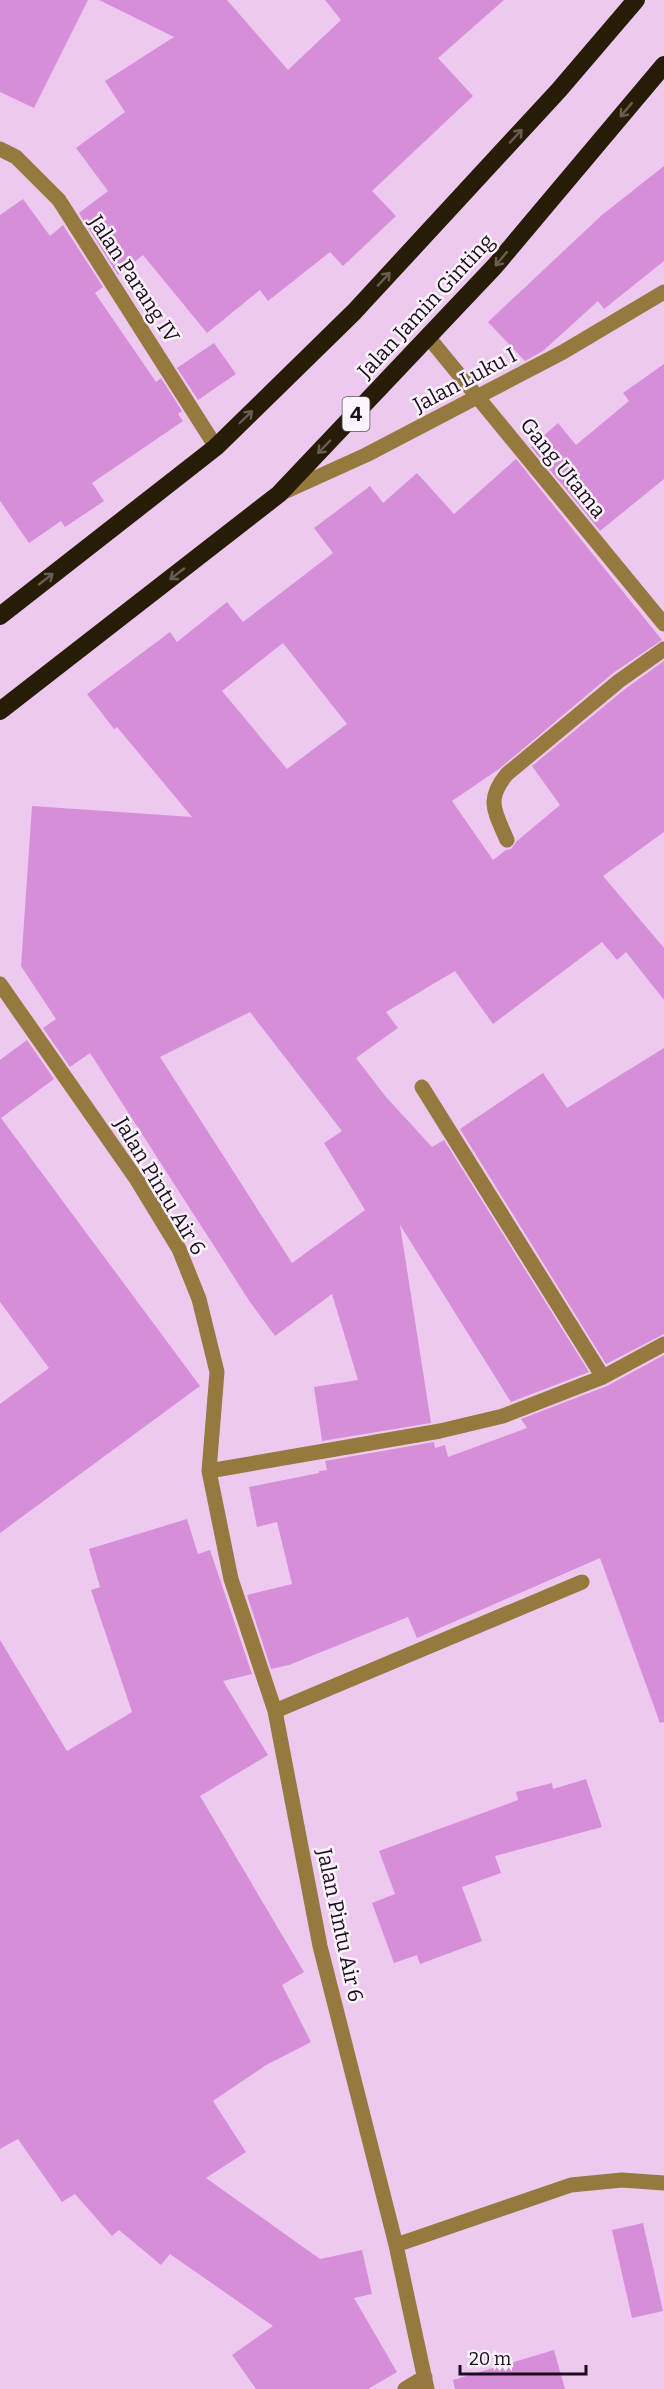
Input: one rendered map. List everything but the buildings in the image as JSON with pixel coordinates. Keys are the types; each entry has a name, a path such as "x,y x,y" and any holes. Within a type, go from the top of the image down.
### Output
{"highway":[{"path":"0,615 216,447 354,312 559,90 636,0"},
{"name":"Jalan Jamin Ginting","path":"0,711 279,494 495,266 664,65"}],"street":[{"name":"Jalan Parang IV","path":"0,149 16,157 59,200 216,447"},
{"name":"Jalan Luku I","path":"279,494 366,455 562,352 664,292"},
{"name":"Gang Utama","path":"429,338 664,624"},
{"path":"507,840 494,808 493,799 497,786 507,774 619,681 664,649"},
{"name":"Jalan Pintu Air 6","path":"0,984 130,1171 179,1249 199,1299 217,1372 209,1471 231,1579 275,1711 320,1946 396,2245 426,2383"},
{"path":"422,1087 603,1377"},
{"path":"209,1471 440,1431 503,1416 603,1377 664,1344"},
{"path":"275,1711 582,1582"},
{"path":"396,2245 571,2185 622,2180 664,2182"},
{"path":"405,2389 426,2383"}]}
